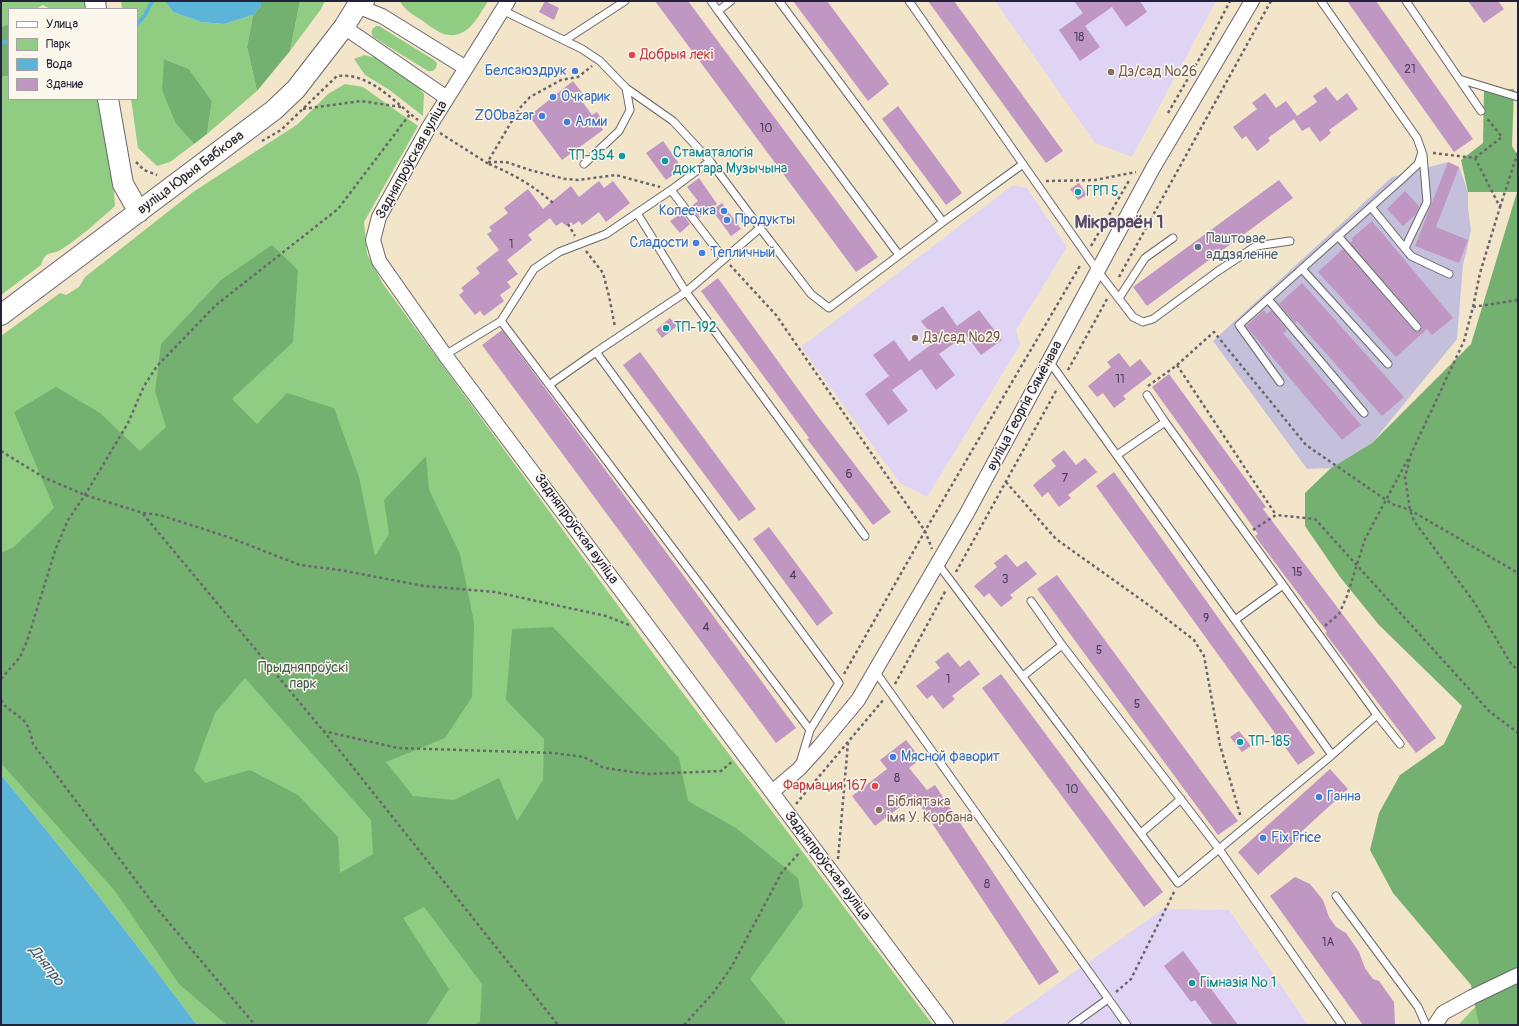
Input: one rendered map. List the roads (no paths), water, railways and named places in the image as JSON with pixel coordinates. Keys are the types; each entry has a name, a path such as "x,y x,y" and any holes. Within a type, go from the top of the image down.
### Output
{"main road":[{"name":"вуліца Юрыя Бабкова","path":"1,315 274,110 296,89 344,27 359,3"},
{"path":"108,100 123,184 139,212"}],"street":[{"name":"вуліца Георгія Сямёнава","path":"776,788 799,769 858,700 967,513 1048,360 1153,168 1252,1"},
{"path":"359,3 466,68"},
{"name":"Задняпроўская вуліца","path":"505,6 429,127 379,217 373,240 379,261 445,354 742,752 776,788 810,842 946,1025"},
{"path":"344,27 447,98"},
{"path":"1435,1025 1443,1013 1518,975"}],"lane":[{"path":"565,40 625,1"},
{"path":"711,1 899,255"},
{"path":"718,10 731,1"},
{"path":"779,1 943,222"},
{"path":"909,1 1097,270 1133,317 1143,322 1154,319 1218,271 1256,246 1290,241"},
{"path":"1321,1 1417,138 1422,152 1426,202 1405,248"},
{"path":"1406,1 1481,111"},
{"path":"505,6 582,49 600,61 626,88 673,121 710,162 811,294 829,308 1023,164"},
{"path":"1459,79 1518,97"},
{"path":"584,164 619,131 630,110 626,88"},
{"path":"1280,382 1239,325 1418,164 1422,152"},
{"path":"445,354 501,321 534,269 559,252 606,234 710,162"},
{"path":"671,190 724,259"},
{"path":"1371,207 1412,256 1449,274"},
{"path":"637,213 686,292 865,536"},
{"path":"549,385 686,292 760,228"},
{"path":"1338,236 1417,327"},
{"path":"1119,298 1145,258 1172,238"},
{"path":"1302,268 1388,364"},
{"path":"1268,299 1364,413"},
{"path":"501,321 810,730"},
{"path":"596,352 839,683 810,730 799,769"},
{"path":"1048,360 1332,755"},
{"path":"1147,395 1318,634 1400,744"},
{"path":"1116,455 1165,422"},
{"path":"938,564 1142,833 1178,883 1332,755 1377,715"},
{"path":"1236,620 1283,585"},
{"path":"1031,601 1062,644 1220,849 1342,1025"},
{"path":"1023,676 1062,644"},
{"path":"875,671 1127,1025"},
{"path":"1142,833 1181,799"},
{"path":"1336,896 1418,1007 1426,1025"},
{"path":"1072,1025 1108,999"}],"water":[{"path":"165,1 261,1 261,6 253,15 224,24 201,22 173,12"},
{"name":"Дняпро","path":"1,775 100,898 197,1025 1,1025"}],"waterway":[{"path":"138,23 145,15 152,1"},
{"path":"1,43 8,41"}],"place":[{"name":"Добрыя лекі","path":"632,55"},
{"name":"Белсаюздрук","path":"575,71"},
{"name":"Дз/сад №26","path":"1111,72"},
{"name":"Очкарик","path":"553,97"},
{"name":"ZOObazar","path":"542,116"},
{"name":"Алми","path":"567,122"},
{"name":"ТП-354","path":"622,156"},
{"name":"Стаматалогія доктара Музычына","path":"665,161"},
{"name":"ГРП 5","path":"1078,192"},
{"name":"Копеечка","path":"724,211"},
{"name":"Продукты","path":"727,220"},
{"name":"Сладости","path":"696,243"},
{"name":"Паштовае аддзяленне","path":"1198,247"},
{"name":"Тепличный","path":"702,253"},
{"name":"ТП-192","path":"666,328"},
{"name":"Дз/сад №29","path":"915,338"},
{"name":"ТП-185","path":"1240,742"},
{"name":"Мясной фаворит","path":"893,757"},
{"name":"Фармация 167","path":"875,786"},
{"name":"Ганна","path":"1319,797"},
{"name":"Бібліятэка імя У. Корбана","path":"879,810"},
{"name":"Fix Price","path":"1263,838"},
{"name":"Гімназія № 1","path":"1192,983"}],"district":[{"name":"Мікрараён 1","path":"1119,223"}],"park label":[{"name":"Прыдняпроўскі парк","path":"303,676"}]}
